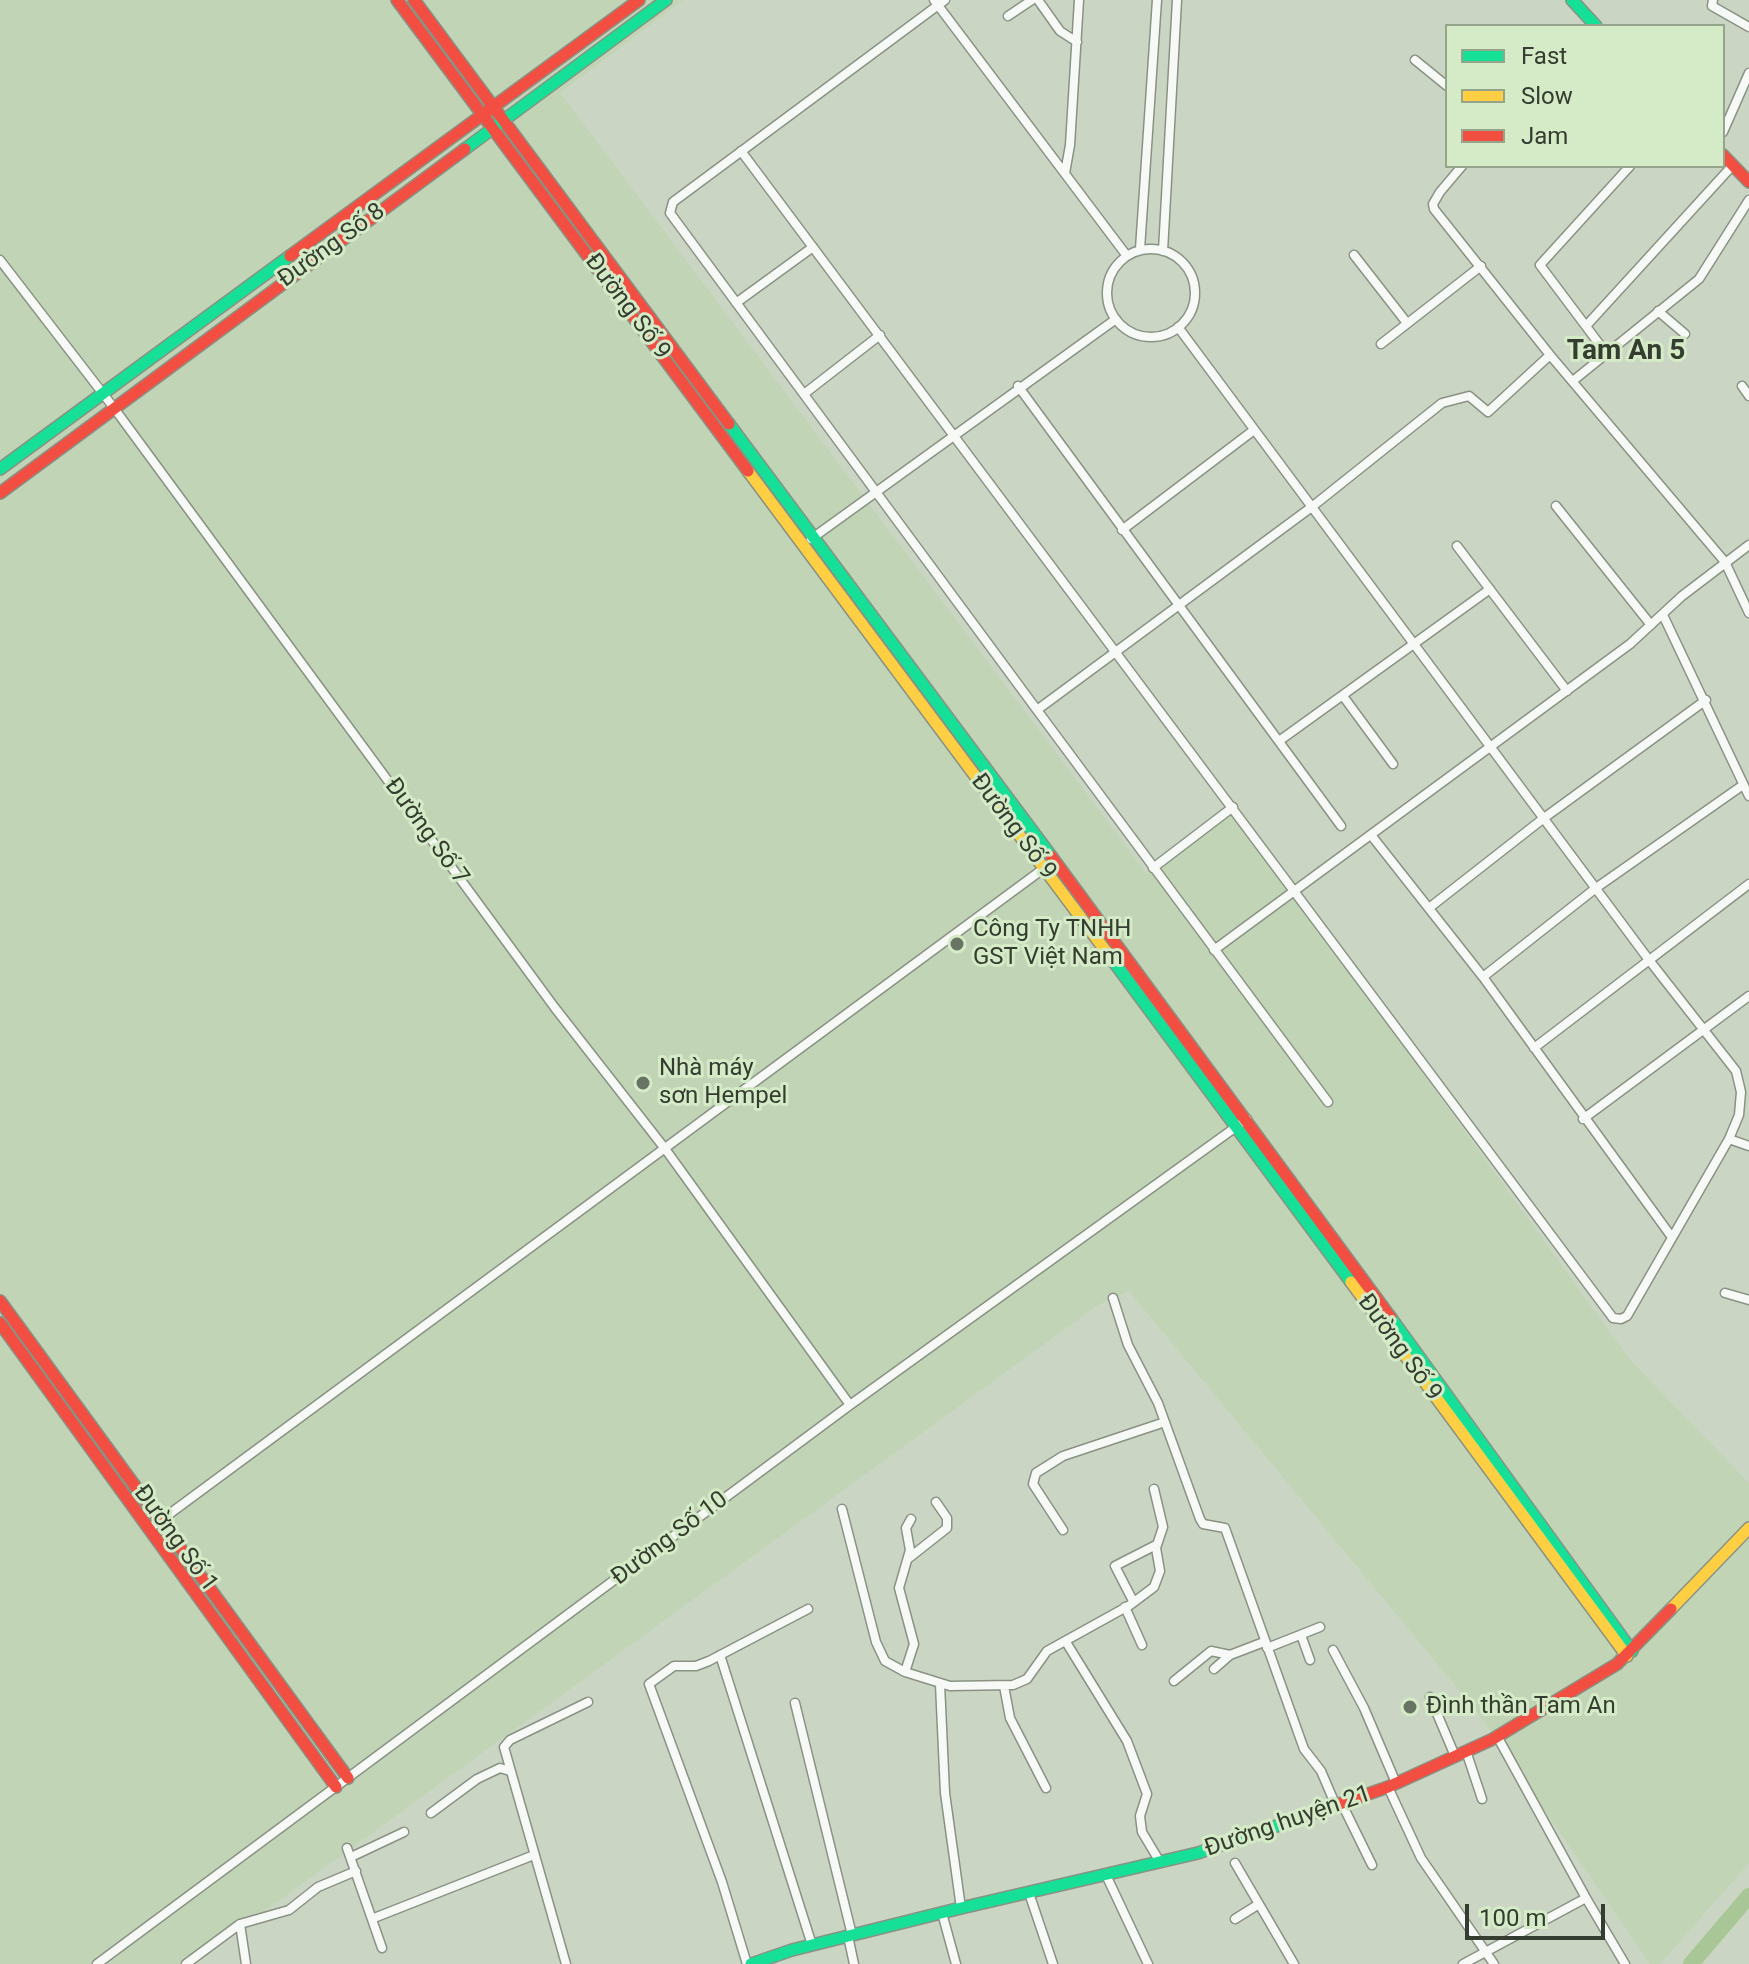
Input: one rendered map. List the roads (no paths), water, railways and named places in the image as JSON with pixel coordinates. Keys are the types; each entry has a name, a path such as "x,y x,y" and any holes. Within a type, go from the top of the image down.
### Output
{"street":[{"name":"Đường Số 9","path":"397,0 498,124 814,537 1247,1119 1629,1654"},
{"name":"Đường Số 9","path":"414,0 487,112"},
{"name":"Đường Số 8","path":"0,469 639,0"},
{"name":"Đường Số 8","path":"0,493 666,0"},
{"path":"1008,16 1032,0"},
{"path":"1038,0 1060,31 1077,42"},
{"path":"1065,173 1070,145 1079,0"},
{"path":"1140,249 1157,0"},
{"path":"1163,251 1177,0"},
{"path":"1572,0 1593,24"},
{"path":"1713,0 1712,6 1749,27"},
{"path":"1127,256 939,2 670,208 670,213 736,303 1328,1102"},
{"path":"1415,60 1445,84"},
{"path":"1725,127 1749,73"},
{"name":"Đường Số 9","path":"498,124 1043,869 1629,1654"},
{"path":"741,151 1613,1318 1627,1316 1729,1139 1744,1107 1736,1071 1649,960 1490,747 1417,643 1178,327"},
{"path":"1725,157 1749,182"},
{"path":"1586,326 1733,165"},
{"path":"1460,168 1433,204 1550,355 1725,562 1749,613"},
{"path":"1606,353 1540,265 1628,168"},
{"path":"1574,380 1709,269 1749,200"},
{"path":"736,303 813,247"},
{"path":"1140,249 1163,251 1173,254 1185,264 1195,285 1192,308 1178,327 1165,335 1149,337 1134,334 1116,319 1107,297 1108,281 1115,267 1127,256 1140,249"},
{"path":"1354,255 1407,323"},
{"name":"Đường Số 7","path":"0,260 114,408 546,996 666,1150 850,1405"},
{"path":"1381,344 1481,266"},
{"path":"1658,311 1685,334"},
{"path":"803,544 1018,386 1116,319"},
{"path":"804,394 880,335"},
{"path":"1037,710 1313,506 1442,403 1469,396 1488,412 1550,355"},
{"path":"1018,386 1341,826"},
{"path":"1742,386 1749,396"},
{"path":"1122,530 1254,430"},
{"path":"1556,506 1651,625"},
{"path":"1214,950 1567,691 1749,545"},
{"path":"1457,546 1567,691"},
{"path":"1279,741 1490,589"},
{"path":"1663,615 1749,796"},
{"path":"1343,696 1393,764"},
{"path":"1429,908 1544,818 1706,700"},
{"path":"1483,977 1596,888 1743,785"},
{"path":"1153,868 1233,807"},
{"path":"1371,835 1483,977 1583,1119 1671,1236"},
{"path":"149,1529 1043,869"},
{"path":"1534,1048 1749,884"},
{"path":"1583,1119 1749,996"},
{"name":"Đường Số 10","path":"97,1964 850,1405 1247,1119"},
{"path":"1729,1139 1749,1146"},
{"path":"1725,1293 1749,1300"},
{"path":"1113,1298 1128,1345 1165,1422 1200,1519 1203,1524 1225,1528 1304,1749 1321,1771 1372,1865"},
{"name":"Đường Số 1","path":"0,1301 348,1778"},
{"name":"Đường Số 1","path":"0,1323 336,1787"},
{"path":"1063,1530 1033,1484 1036,1473 1063,1456 1165,1422"},
{"path":"842,1509 876,1642 885,1661 905,1672 940,1684 1004,1686 1027,1679 1042,1656 1154,1587 1159,1577 1156,1545 1163,1527 1154,1489"},
{"path":"908,1559 947,1528 947,1518 936,1502"},
{"path":"905,1672 914,1650 899,1588 908,1559 906,1528 911,1519"},
{"name":"Đường huyện 21","path":"749,1964 961,1908 1198,1853 1392,1785 1497,1736 1591,1682 1629,1654 1749,1528"},
{"path":"1142,1645 1115,1566 1156,1545"},
{"path":"749,1964 722,1882 648,1687 650,1681 674,1666 696,1666 808,1609"},
{"path":"1214,1669 1230,1655 1320,1627"},
{"path":"1301,1635 1310,1660"},
{"path":"1066,1642 1127,1741 1147,1794 1140,1816 1142,1832 1160,1862"},
{"path":"1333,1650 1364,1708 1421,1858 1494,1964"},
{"path":"1174,1681 1211,1651 1230,1655"},
{"path":"720,1655 812,1945"},
{"path":"940,1684 945,1793 961,1908"},
{"path":"1004,1686 1010,1718 1046,1788"},
{"path":"1430,1697 1482,1799"},
{"path":"566,1964 510,1771 505,1743 588,1702"},
{"path":"795,1703 854,1964"},
{"path":"1497,1736 1625,1964"},
{"path":"431,1813 477,1779 500,1768 510,1771"},
{"path":"382,1948 349,1853 404,1832"},
{"path":"374,1918 534,1855"},
{"path":"1235,1863 1294,1964"},
{"path":"186,1964 197,1960 240,1924 289,1910 318,1887 356,1871"},
{"path":"1106,1875 1148,1964"},
{"path":"1029,1893 1053,1964"},
{"path":"1463,1964 1586,1898"},
{"path":"1235,1919 1259,1904"},
{"path":"942,1913 956,1964"},
{"path":"240,1924 246,1964"}],"waterway":[{"path":"1691,1964 1749,1896"}],"place":[{"name":"Công Ty TNHH GST Việt Nam","path":"957,944"},
{"name":"Nhà máy sơn Hempel","path":"643,1083"},
{"name":"Đình thần Tam An","path":"1410,1707"}],"district":[{"name":"Tam An 5","path":"1626,352"}]}
